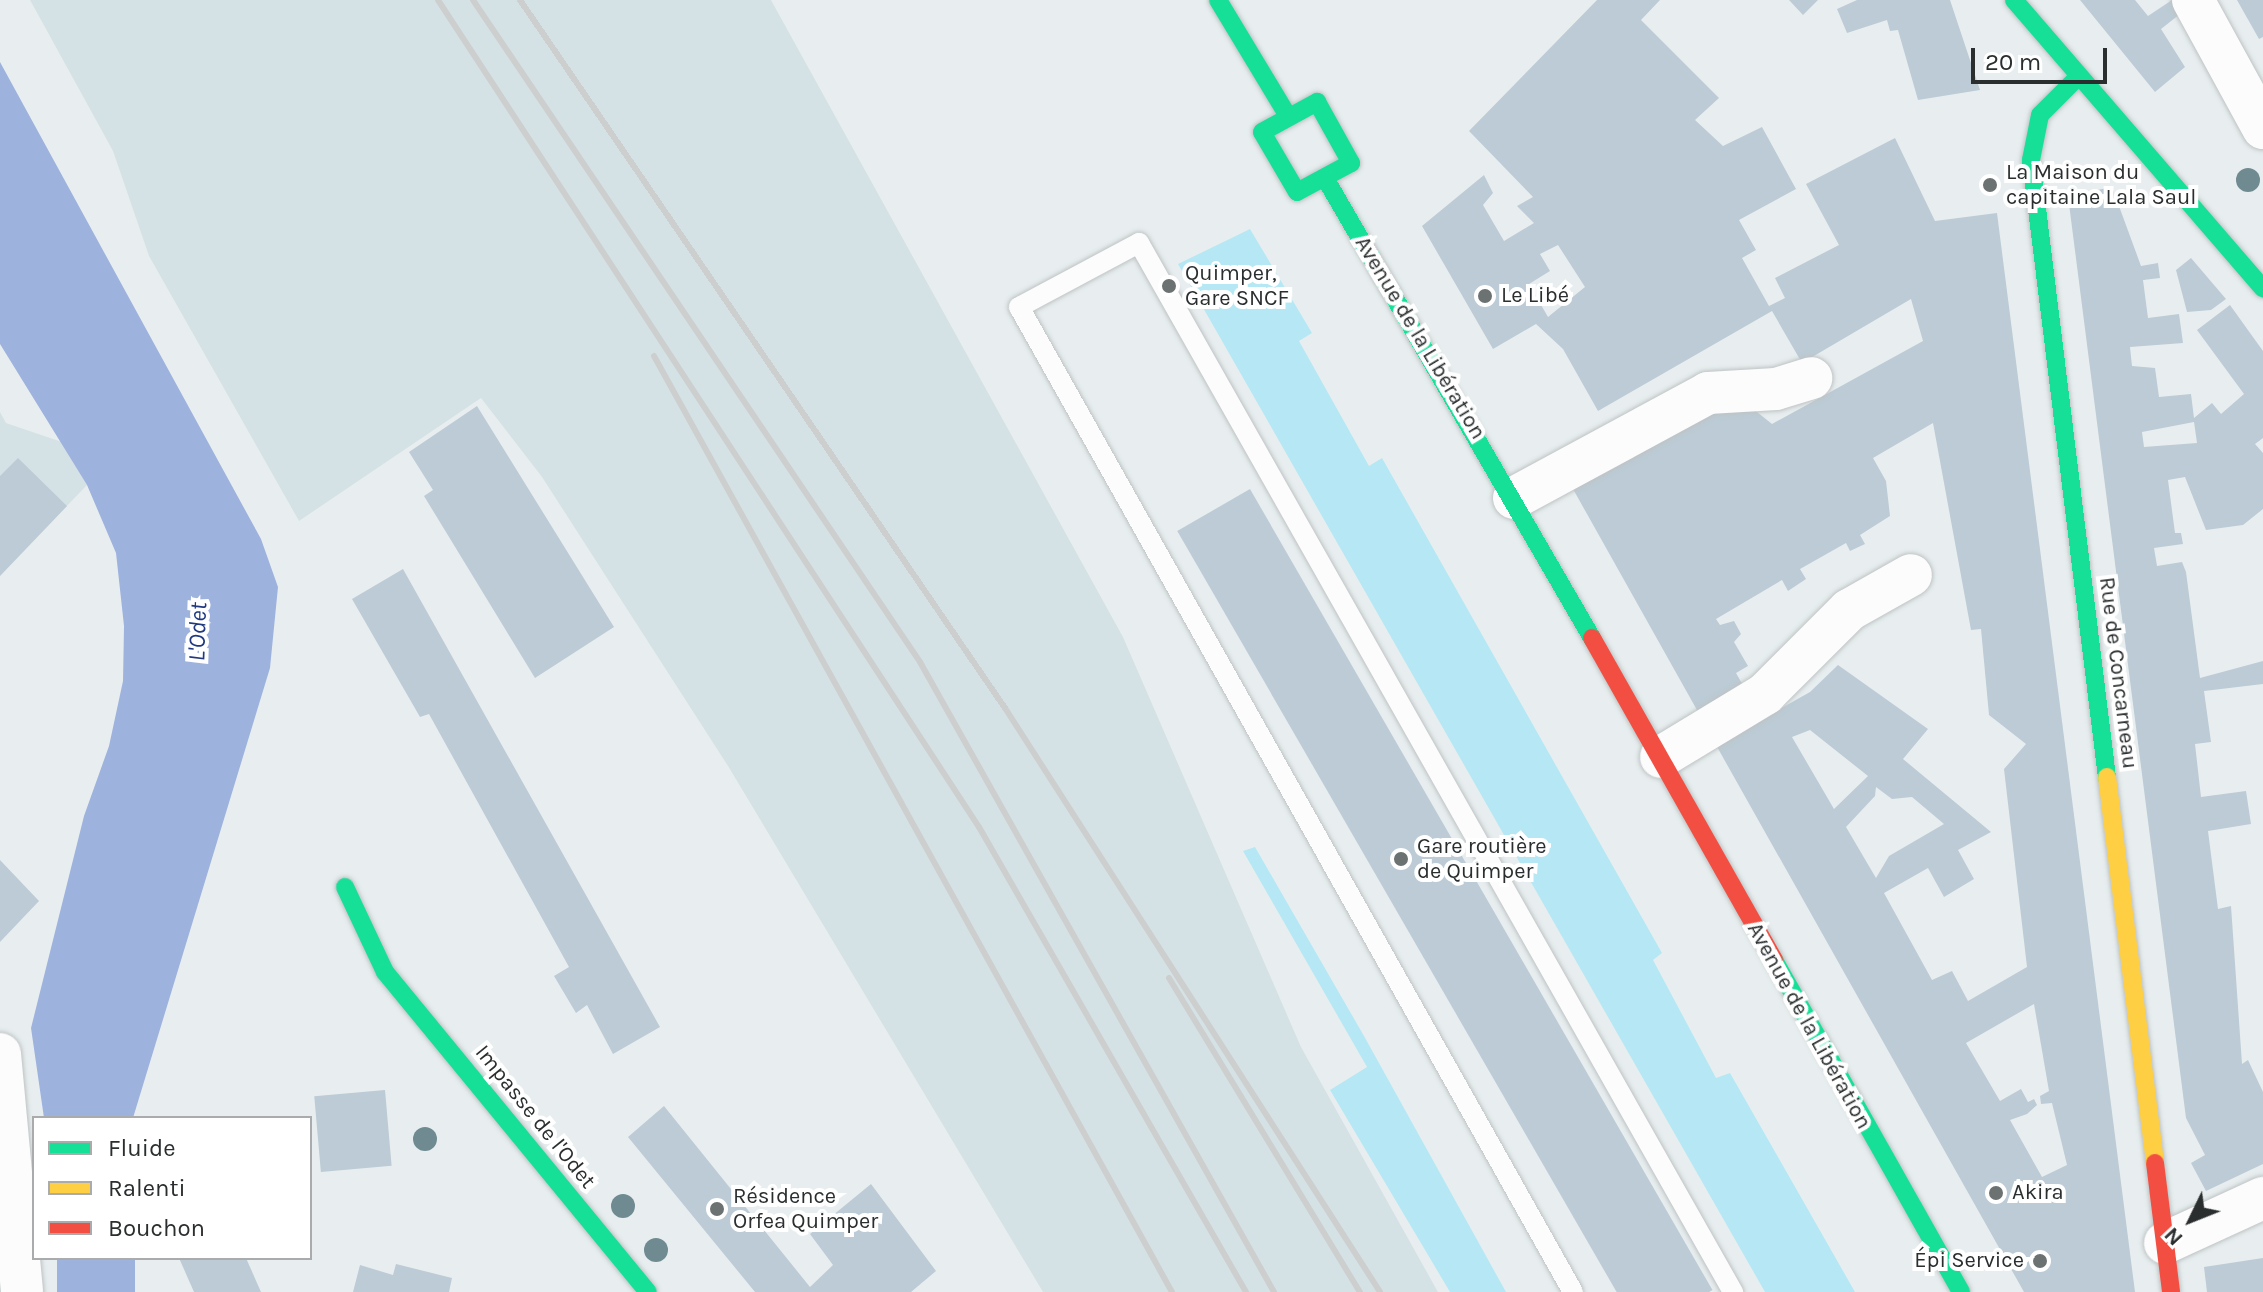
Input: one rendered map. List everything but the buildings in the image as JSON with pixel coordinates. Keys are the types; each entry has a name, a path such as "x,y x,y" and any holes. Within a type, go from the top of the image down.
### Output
{"street":[{"path":"1218,0 1288,116"},
{"path":"2014,0 2263,288"},
{"path":"2193,0 2263,128"},
{"name":"Rue de Concarneau","path":"2079,76 2040,115 2031,160 2171,1292"},
{"path":"1317,102 1336,131 1351,163 1297,192 1262,132 1288,116 1317,102"},
{"name":"Avenue de la Libération","path":"1325,178 1514,498 1961,1292"},
{"path":"1514,498 1708,393 1785,387 1811,378"},
{"path":"1661,757 1755,702 1849,610 1911,575"},
{"name":"Impasse de l'Odet","path":"345,887 385,972 648,1292"},
{"path":"0,1054 5,1152 22,1292"},
{"path":"2165,1243 2263,1198"}],"lane":[{"path":"1573,1292 1019,307 1139,243 1733,1292"}],"shaded area":[{"path":"30,0 771,0 1123,637 1301,1047 1438,1292 1043,1292 728,766 542,477 481,398 299,521 149,256 113,151"},
{"path":"1250,229 1312,333 1299,341 1369,466 1382,458 1662,953 1653,960 1716,1078 1730,1073 1855,1292 1765,1292 1178,264"},
{"path":"0,412 6,423 62,442 87,485 0,576"},
{"path":"1255,847 1506,1292 1450,1292 1330,1090 1367,1067 1243,851"}],"water":[{"name":"L'Odet","path":"0,62 261,539 278,587 270,668 134,1116 44,1116 31,1028 84,816 109,746 123,681 124,626 116,553 87,485 0,344"},
{"path":"57,1260 135,1260 135,1292 57,1292"}],"railway":[{"path":"438,0 979,827 1246,1292"},
{"path":"473,0 920,662 1274,1292"},
{"path":"520,0 1005,708 1380,1292"},
{"path":"654,356 1172,1292"},
{"path":"1169,978 1360,1292"}],"traffic: fast":[{"path":"1218,0 1288,116"},
{"path":"2014,0 2263,288"},
{"path":"2079,76 2040,115 2031,160 2107,777"},
{"path":"1317,102 1351,163 1297,192 1262,132 1317,102"},
{"path":"1325,178 1592,638"},
{"path":"345,887 385,972 648,1292"},
{"path":"1774,960 1961,1292"}],"traffic: slow":[{"path":"2107,777 2155,1163"}],"traffic: jam":[{"path":"1592,638 1774,960"},
{"path":"2155,1163 2171,1292"}],"place":[{"name":"La Maison du capitaine Lala Saul","path":"1990,185"},
{"name":"Quimper, Gare SNCF","path":"1169,286"},
{"name":"Le Libé","path":"1485,296"},
{"name":"Gare routière de Quimper","path":"1401,859"},
{"name":"Akira","path":"1996,1193"},
{"name":"Résidence Orfea Quimper","path":"717,1209"},
{"name":"Épi Service","path":"2040,1261"}]}
